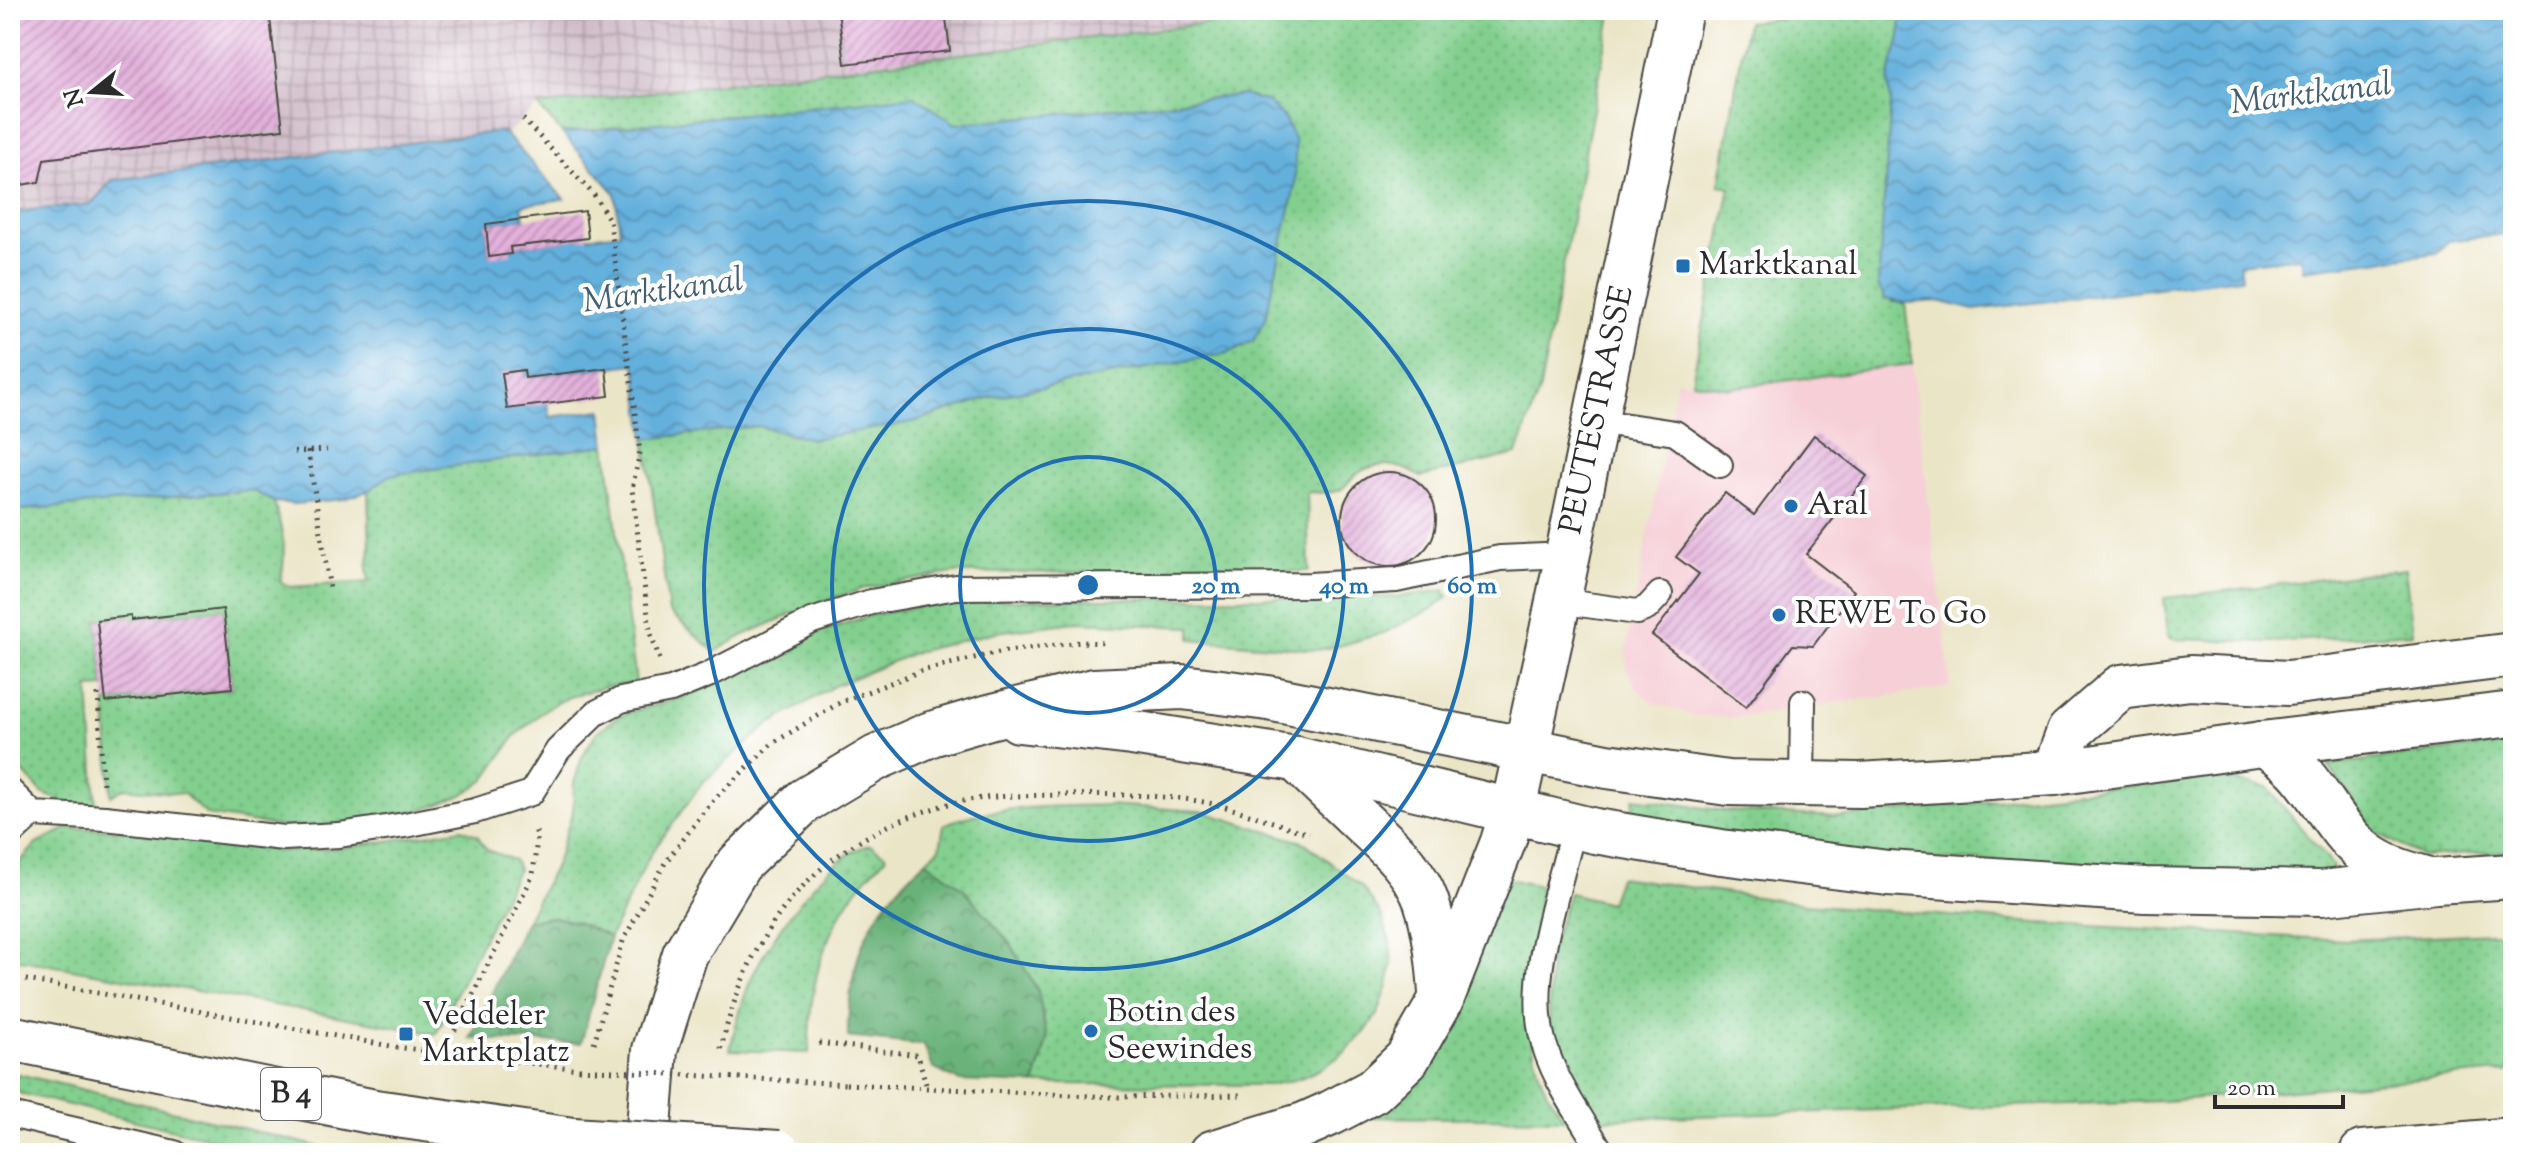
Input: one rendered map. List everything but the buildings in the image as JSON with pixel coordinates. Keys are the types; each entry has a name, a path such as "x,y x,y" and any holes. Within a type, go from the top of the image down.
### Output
{"main road":[{"name":"PEUTESTRASSE","path":"1212,1153 1304,1125 1373,1091 1407,1059 1441,1000 1503,842 1528,749 1680,10"},
{"path":"2054,773 2069,732 2121,687 2190,678 2288,683 2513,655"},
{"path":"647,1153 655,1050 685,954 739,864 804,801 876,758 931,734 1094,691 1182,687 1268,698 1607,766 1728,783 1860,785 2054,773 2513,714"},
{"path":"989,717 1132,733 1296,759 1574,825 1721,852 1903,874 2145,890 2321,893 2513,876"},
{"path":"2262,744 2280,753 2302,773 2339,825 2367,854 2397,871 2436,881"},
{"path":"1296,759 1399,857 1414,877 1425,899 1438,949 1441,1000"},
{"name":"B 4","path":"10,1038 375,1112 573,1140 779,1153"},
{"path":"2362,1153 2513,1140"}],"lane":[{"path":"1595,421 1675,433 1720,465"},
{"path":"10,791 33,814 105,818 284,838 339,835 475,811 531,793 558,750 596,713 621,700 671,690 708,675 812,621 871,602 956,587 1310,585 1396,580 1500,558 1568,555"},
{"path":"1558,601 1637,612 1647,608 1660,594"},
{"path":"1802,784 1803,702"},
{"path":"10,835 33,814"},
{"path":"1574,825 1544,949 1539,992 1541,1032 1553,1070 1602,1153"},
{"path":"10,1115 174,1153"}],"path":[{"path":"523,119 594,195 610,221 640,452 632,489 650,631 671,690"},
{"path":"294,452 327,450"},
{"path":"308,451 330,590"},
{"path":"98,694 103,785"},
{"path":"444,1052 533,875 537,838 531,793"},
{"path":"721,1049 740,982 753,955 785,907 813,876 837,854 866,836 947,805 1012,796 1106,794 1205,802 1309,834 1322,843"},
{"path":"10,977 396,1047 579,1069 1112,1097 1254,1094"},
{"path":"819,1043 918,1055 927,1088"}],"shaded area":[{"path":"10,10 1317,10 538,106 506,134 503,131 112,180 91,204 10,212"},
{"name":"Aral","path":"1912,364 1951,687 1733,718 1692,715 1652,702 1637,689 1627,670 1626,649 1677,380 1730,388"}],"green space":[{"path":"1317,10 1612,10 1540,388 1517,454 1421,477 1396,466 1379,465 1362,471 1337,491 1307,492 1309,571 953,573 865,588 807,607 744,635 715,652 669,612 645,439 757,426 812,439 913,422 991,397 1227,353 1253,341 1244,95 956,124 914,96 562,133 538,106"},
{"path":"1857,10 1901,10 1900,36 1889,83 1892,302 1905,303 1912,364 1730,388 1692,382 1730,187 1719,185 1747,22"},
{"path":"606,445 636,683 604,687 569,697 547,708 515,736 484,781 462,795 432,807 403,813 340,824 282,827 207,815 184,794 124,788 111,796 106,702 232,688 223,609 131,620 130,616 97,620 104,687 89,688 96,805 66,803 42,793 10,757 10,511 252,490 274,502 283,541 284,561 280,581 290,587 369,582 368,491 390,475"},
{"path":"2405,569 2413,633 2273,642 2172,639 2168,635 2164,598"},
{"path":"1445,590 1448,597 1434,608 1386,632 1316,650 1191,639 1191,627 1076,622 995,632 916,652 834,686 767,726 702,783 650,855 610,937 579,923 554,917 526,921 556,864 573,811 574,783 582,757 596,733 614,719 676,700 818,632 875,614 958,600 1397,597"},
{"path":"2513,742 2513,851 2423,857 2375,832 2328,765"},
{"path":"2207,777 2267,787 2333,866 2327,877 1891,857 1630,823 1634,798 1726,811 1839,817"},
{"path":"1107,805 1201,811 1305,843 1362,887 1382,916 1390,942 1392,964 1378,1013 1365,1032 1323,1068 1298,1079 1270,1085 1035,1084 1047,1039 1038,991 1009,942 962,887 926,861 940,848 944,825 960,818 1023,808"},
{"path":"67,828 204,839 281,851 342,848 462,829 477,835 487,850 514,860 518,869 436,1034 10,958 10,873 36,844"},
{"path":"870,845 886,858 849,900 825,946 812,998 809,1053 730,1050 749,984 783,925 799,902 835,864"},
{"path":"926,861 962,887 1009,942 1038,991 1047,1039 1035,1084 959,1081 933,1068 924,1045 848,1037 852,984 865,939 889,899"},
{"path":"1619,877 1805,904 2036,923 2346,940 2513,932 2513,1071 2165,1101 1604,1119 1586,1108 1562,1067 1549,1031 1550,952 1569,893 1610,903"},
{"path":"1508,879 1540,886 1530,981 1531,1029 1540,1076 1564,1119 1367,1117"},
{"path":"553,917 579,923 610,937 581,1043 470,1039 526,921"},
{"path":"10,1072 345,1153 280,1153 10,1091"}],"water":[{"path":"1901,10 2513,10 2513,233 2448,241 2437,253 2303,270 2301,257 2240,264 2242,278 1974,310 1938,301 1905,303 1885,299 1878,285 1891,100 1888,83 1900,36"},
{"path":"1244,95 1268,102 1285,119 1295,141 1295,186 1265,320 1253,341 1227,353 991,397 913,422 812,439 757,426 645,439 635,364 525,378 524,371 503,373 548,404 550,417 602,410 606,445 390,475 368,491 344,499 296,504 274,502 252,490 10,511 10,212 91,204 112,180 503,131 564,199 522,205 524,219 486,224 489,256 510,247 620,233 615,193 562,133 914,96 956,124"}],"place":[{"name":"Marktkanal","path":"1683,266"},
{"name":"Aral","path":"1791,506"},
{"name":"REWE To Go","path":"1779,615"},
{"name":"Botin des Seewindes","path":"1091,1031"},
{"name":"Veddeler Marktplatz","path":"406,1034"}]}
